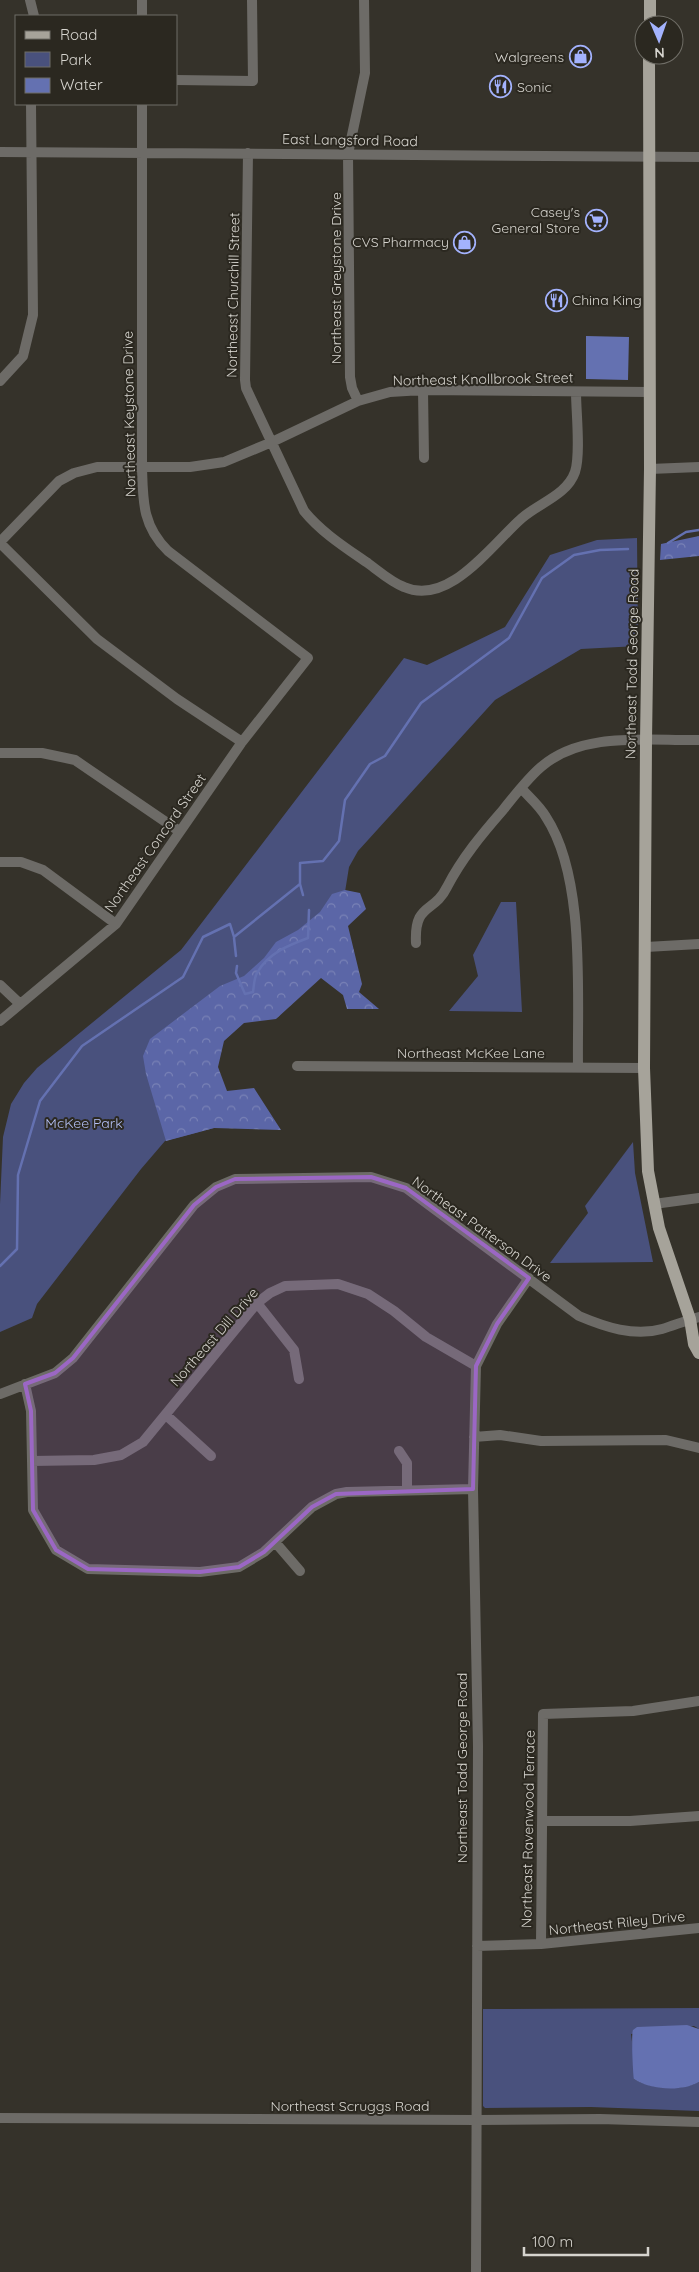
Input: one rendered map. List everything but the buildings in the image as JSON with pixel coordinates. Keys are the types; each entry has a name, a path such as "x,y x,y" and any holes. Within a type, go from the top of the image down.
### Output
{"main road":[{"path":"650,0 650,15"},
{"name":"Northeast Todd George Road","path":"649,65 651,158 650,469 644,1068 648,1171 654,1204 659,1228 695,1318"},
{"path":"695,1318 699,1330"},
{"path":"695,1318 694,1344 699,1353"}],"street":[{"path":"30,0 34,15"},
{"path":"142,0 142,15"},
{"path":"178,80 253,82 252,0"},
{"name":"Northeast Greystone Drive","path":"358,401 352,388 350,376 348,154 365,73 364,0"},
{"path":"0,382 23,356 33,315 31,105"},
{"name":"Northeast Keystone Drive","path":"142,105 142,467 143,501 154,539 308,658"},
{"name":"East Langsford Road","path":"0,152 248,152 651,158 699,157"},
{"name":"Northeast Churchill Street","path":"248,152 246,388 304,511 319,528 399,584 412,590 430,591 454,581 523,517 568,485 575,472 577,463 576,392"},
{"path":"423,390 424,458"},
{"name":"Northeast Knollbrook Street","path":"0,543 59,481 74,473 97,467 190,467 224,462 272,442 358,401 390,392 423,390 650,392"},
{"path":"650,469 699,467"},
{"path":"0,543 97,639 177,699 242,742"},
{"name":"Northeast Concord Street","path":"0,1021 19,1003 116,924 242,742 308,658"},
{"path":"416,943 415,925 425,909 439,899 471,847 540,767 570,750 598,743 646,740 699,740"},
{"path":"0,753 42,753 75,760 179,831"},
{"path":"521,788 546,815 557,836 568,874 578,948 578,1067"},
{"path":"0,862 20,862 43,870 116,924"},
{"path":"646,947 699,944"},
{"path":"0,985 19,1003"},
{"name":"Northeast McKee Lane","path":"297,1066 644,1068"},
{"name":"Northeast Patterson Drive","path":"0,1394 55,1373 73,1358 194,1205 216,1187 235,1180 371,1177 406,1188 529,1278 541,1290 579,1316 607,1328 634,1331 660,1329 695,1318"},
{"path":"654,1204 699,1198"},
{"name":"Northeast Todd George Road","path":"476,2272 478,1746 473,1489 476,1366 497,1324 529,1278"},
{"name":"Northeast Dill Drive","path":"32,1461 94,1460 121,1455 143,1442 257,1303 270,1293 285,1286 338,1284 368,1294 394,1311 426,1337 476,1366"},
{"path":"257,1303 294,1350 299,1379"},
{"path":"25,1384 31,1411 33,1510 56,1550 88,1570 200,1572 239,1567 264,1552 312,1507 336,1494 348,1492 473,1489"},
{"path":"166,1415 211,1456"},
{"path":"474,1437 500,1435 541,1441 666,1440 699,1448"},
{"path":"399,1451 407,1463 407,1490"},
{"path":"275,1542 300,1571"},
{"name":"Northeast Ravenwood Terrace","path":"541,1944 543,1714 633,1711 699,1701"},
{"path":"542,1821 630,1821 699,1816"},
{"name":"Northeast Riley Drive","path":"477,1946 541,1944 699,1928"},
{"name":"Northeast Scruggs Road","path":"0,2118 600,2119 699,2122"}],"highlighted area":[{"path":"371,1177 406,1188 529,1278 497,1324 476,1366 473,1489 336,1494 312,1507 264,1552 239,1567 200,1572 88,1569 56,1550 33,1510 31,1411 25,1384 55,1373 73,1358 194,1205 216,1187 235,1179"}],"green space":[{"path":"699,536 699,556 660,560 661,544"},
{"name":"McKee Park","path":"637,538 638,646 581,649 495,700 358,851 349,867 340,923 312,965 208,1046 214,1128 165,1141 141,1169 37,1304 32,1318 0,1332 0,1204 3,1137 11,1104 24,1083 37,1068 181,950 404,658 427,665 505,627 550,555 597,540"},
{"path":"345,890 360,893 366,909 348,926 362,984 359,992 379,1009 347,1009 343,995 321,978 276,1019 244,1023 224,1041 218,1067 227,1091 254,1088 281,1130 214,1128 166,1141 146,1074 143,1056 150,1039 220,986 244,976 264,958 276,942 298,930 320,912 332,894"},
{"path":"501,902 516,902 522,1012 449,1011 478,976 473,955"},
{"path":"633,1142 635,1173 653,1262 550,1263 588,1213 585,1206"},
{"path":"699,2008 699,2029 694,2026 631,2034 634,2079 648,2085 666,2088 684,2087 699,2082 699,2111 591,2107 485,2108 483,2106 483,2009"}],"water":[{"path":"586,336 629,337 628,380 586,379"},
{"path":"687,2025 699,2029 699,2082 684,2087 666,2088 649,2086 634,2079 633,2030 637,2027"}],"waterway":[{"path":"668,543 686,532 699,530"},
{"path":"0,1266 17,1249 18,1175 40,1101 82,1046 183,977 203,937 230,924 234,937 300,884 300,863 323,861 339,841 345,800 370,764 385,756 421,703 509,638 542,578 574,555 600,550 628,549"},
{"path":"300,884 303,895"},
{"path":"237,966 236,973 245,994 253,992 256,975 267,960 286,947 308,938 309,910"},
{"path":"234,938 236,956"}],"place":[{"name":"Walgreens","path":"580,57"},
{"name":"Sonic","path":"501,87"},
{"name":"Casey's General Store","path":"596,220"},
{"name":"CVS Pharmacy","path":"465,242"},
{"name":"China King","path":"556,300"}]}
